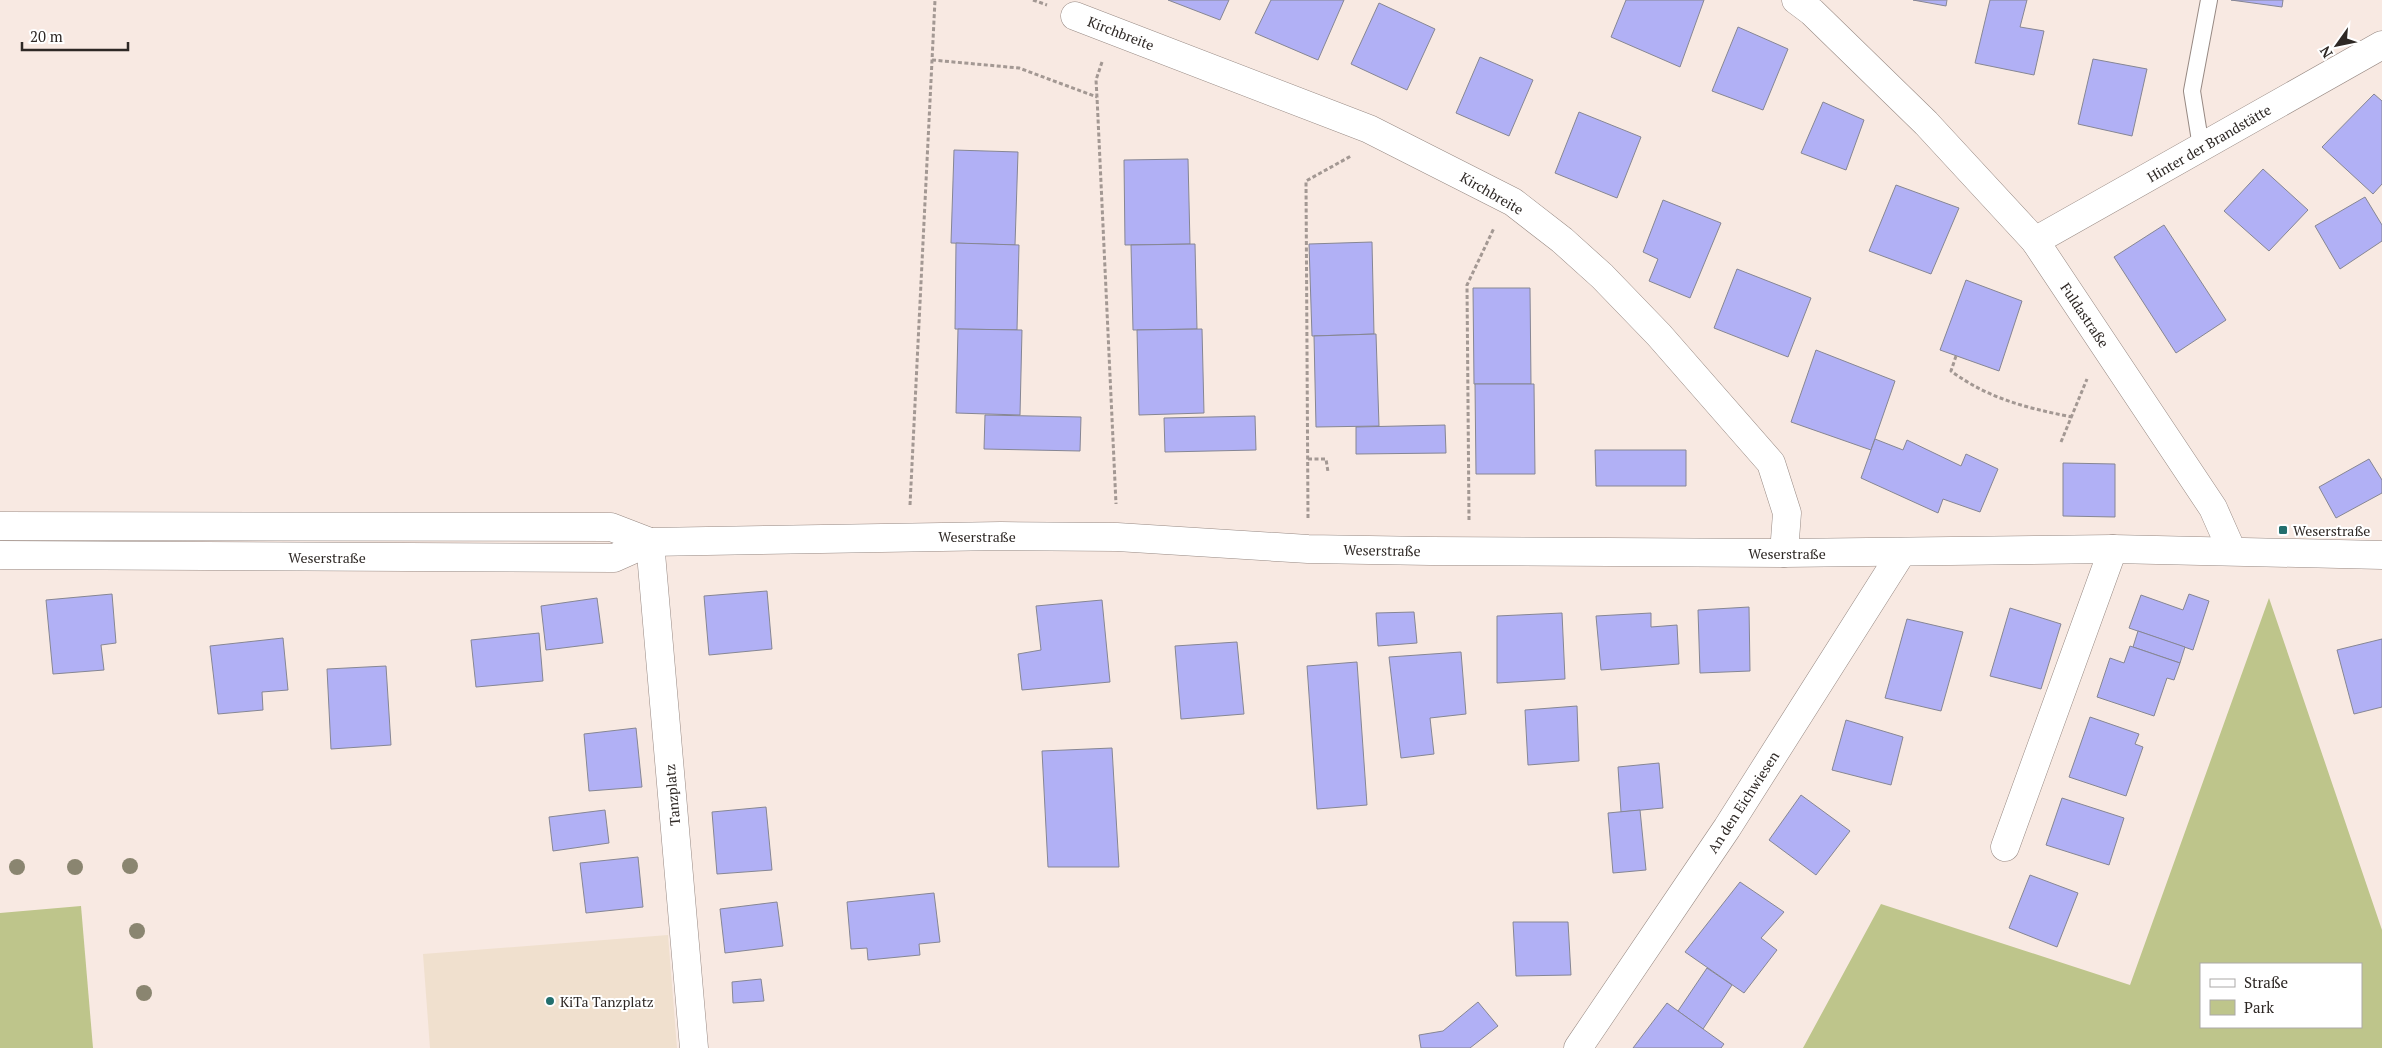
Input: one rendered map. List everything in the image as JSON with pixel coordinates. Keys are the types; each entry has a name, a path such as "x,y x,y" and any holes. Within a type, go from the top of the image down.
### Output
{"street":[{"name":"Fuldastraße","path":"1809,4 1926,123 2036,242 2213,508 2232,551"},
{"name":"Kirchbreite","path":"1075,16 1369,129 1513,202 1562,240 1602,276 1659,336 1771,462 1787,513 1784,553"},
{"name":"Hinter der Brandstätte","path":"2036,242 2382,45"},
{"name":"Weserstraße","path":"0,526 611,527 650,542 909,536 1117,537 1308,549 1784,553 2113,549 2232,551"},
{"name":"Weserstraße","path":"0,555 614,558 650,542"},
{"name":"Tanzplatz","path":"650,542 694,1048"},
{"path":"2005,847 2113,549"},
{"path":"2232,551 2289,555 2382,556"},
{"name":"An den Eichwiesen","path":"1578,1048 1727,828 1902,552"}],"lane":[{"path":"2201,147 2192,92 2209,0"}],"path":[{"path":"909,536 935,0"},
{"path":"1113,30 1096,80 1117,537"},
{"path":"932,60 1019,68 1097,97"},
{"path":"1308,549 1306,181 1360,151 1369,129"},
{"path":"1469,551 1467,285 1493,229 1513,202"},
{"path":"2061,442 2102,341"},
{"path":"1956,356 1951,371 1975,388 2013,403 2072,417"},
{"path":"1308,459 1326,459 1328,472"}],"shaded area":[{"name":"KiTa Tanzplatz","path":"668,935 677,1048 430,1048 423,954"}],"green space":[{"path":"2269,598 2382,930 2382,1048 1803,1048 1881,904 2130,985"},
{"path":"81,906 93,1048 0,1048 0,913"}],"building":[{"path":"1168,0 1229,0 1220,20"},
{"path":"1271,0 1344,0 1318,60 1255,33"},
{"path":"1626,0 1704,0 1680,67 1611,37"},
{"path":"1913,0 1947,0 1946,6"},
{"path":"1990,0 2027,0 2020,27 2044,31 2034,75 1975,63"},
{"path":"2231,0 2283,0 2282,7"},
{"path":"1379,3 1435,29 1407,90 1351,64"},
{"path":"1738,27 1788,49 1763,110 1712,91"},
{"path":"1480,57 1533,80 1509,136 1456,113"},
{"path":"2093,59 2147,69 2132,136 2078,124"},
{"path":"2374,94 2382,101 2382,184 2373,194 2322,147"},
{"path":"1823,102 1864,120 1846,170 1801,153"},
{"path":"1579,112 1641,137 1617,198 1555,173"},
{"path":"954,150 1018,152 1015,245 951,243"},
{"path":"1188,159 1190,244 1125,245 1124,160"},
{"path":"2263,169 2308,210 2269,251 2224,211"},
{"path":"1896,185 1959,208 1931,274 1869,251"},
{"path":"2365,197 2382,225 2382,241 2340,269 2315,226"},
{"path":"1663,200 1721,223 1690,298 1649,281 1658,259 1643,252"},
{"path":"2164,225 2226,320 2176,353 2114,257"},
{"path":"1372,242 1374,334 1312,336 1309,244"},
{"path":"956,243 1019,245 1017,330 955,329"},
{"path":"1195,244 1197,329 1133,330 1131,245"},
{"path":"1737,269 1811,298 1788,357 1714,328"},
{"path":"1966,280 2022,301 1999,371 1940,350"},
{"path":"1473,288 1530,288 1531,384 1474,384"},
{"path":"958,329 1022,330 1020,415 956,413"},
{"path":"1202,329 1204,413 1139,415 1137,330"},
{"path":"1376,334 1379,426 1316,427 1314,336"},
{"path":"1816,350 1895,381 1871,450 1791,422"},
{"path":"1475,384 1534,384 1535,474 1476,474"},
{"path":"985,415 1081,417 1080,451 984,449"},
{"path":"1255,416 1256,450 1165,452 1164,418"},
{"path":"1445,425 1446,453 1356,454 1356,427"},
{"path":"1875,439 1903,450 1907,440 1961,466 1966,454 1998,469 1980,512 1943,499 1938,513 1861,478"},
{"path":"1595,450 1686,450 1686,486 1596,486"},
{"path":"2369,459 2382,480 2382,493 2336,518 2319,487"},
{"path":"2063,463 2115,464 2115,517 2063,516"},
{"path":"767,591 772,649 709,655 704,596"},
{"path":"112,594 116,643 101,645 104,670 53,674 46,600"},
{"path":"2189,594 2209,601 2193,650 2129,628 2141,595 2183,610"},
{"path":"597,598 603,643 546,650 541,606"},
{"path":"1102,600 1110,682 1022,690 1018,654 1041,650 1036,606"},
{"path":"1749,607 1750,671 1700,673 1698,610"},
{"path":"2010,608 2061,624 2041,689 1990,676"},
{"path":"1414,612 1417,643 1378,646 1376,613"},
{"path":"1562,613 1565,679 1497,683 1497,616"},
{"path":"1651,613 1651,627 1677,625 1679,664 1601,670 1596,616"},
{"path":"1907,619 1963,632 1941,711 1885,698"},
{"path":"2138,631 2185,647 2180,663 2133,647"},
{"path":"539,633 543,681 476,687 471,640"},
{"path":"283,638 288,690 262,692 263,710 218,714 210,646"},
{"path":"2382,639 2382,707 2354,714 2337,650"},
{"path":"1237,642 1244,714 1181,719 1175,646"},
{"path":"2130,646 2180,663 2174,680 2167,678 2154,716 2097,697 2110,658 2124,663"},
{"path":"1461,652 1466,714 1430,718 1434,754 1401,758 1389,657"},
{"path":"1357,662 1367,805 1317,809 1307,666"},
{"path":"386,666 391,745 331,749 327,669"},
{"path":"1577,706 1579,761 1528,765 1525,710"},
{"path":"2090,717 2139,734 2135,744 2143,747 2126,796 2069,777"},
{"path":"1846,720 1903,737 1891,785 1832,770"},
{"path":"636,728 642,787 589,791 584,734"},
{"path":"1112,748 1119,867 1048,867 1042,751"},
{"path":"1659,763 1663,808 1621,812 1618,767"},
{"path":"1801,795 1850,831 1816,875 1769,840"},
{"path":"2062,798 2124,818 2109,865 2046,845"},
{"path":"766,807 772,870 717,874 712,812"},
{"path":"605,810 609,843 553,851 549,817"},
{"path":"1640,810 1646,870 1613,873 1608,813"},
{"path":"638,857 643,907 586,913 580,863"},
{"path":"2030,875 2078,893 2057,947 2009,928"},
{"path":"1740,882 1784,912 1761,938 1777,950 1744,993 1685,952"},
{"path":"934,893 940,942 919,944 920,955 868,960 867,948 851,949 847,902"},
{"path":"777,902 783,946 725,953 720,909"},
{"path":"1513,922 1568,922 1571,975 1516,976"},
{"path":"1707,968 1732,985 1703,1029 1678,1011"},
{"path":"761,979 764,1001 733,1003 732,982"},
{"path":"1478,1002 1498,1026 1470,1048 1421,1048 1419,1035 1443,1031"},
{"path":"1667,1003 1724,1044 1721,1048 1633,1048"}],"place":[{"name":"Weserstraße","path":"2283,530"},
{"name":"KiTa Tanzplatz","path":"550,1001"}]}
